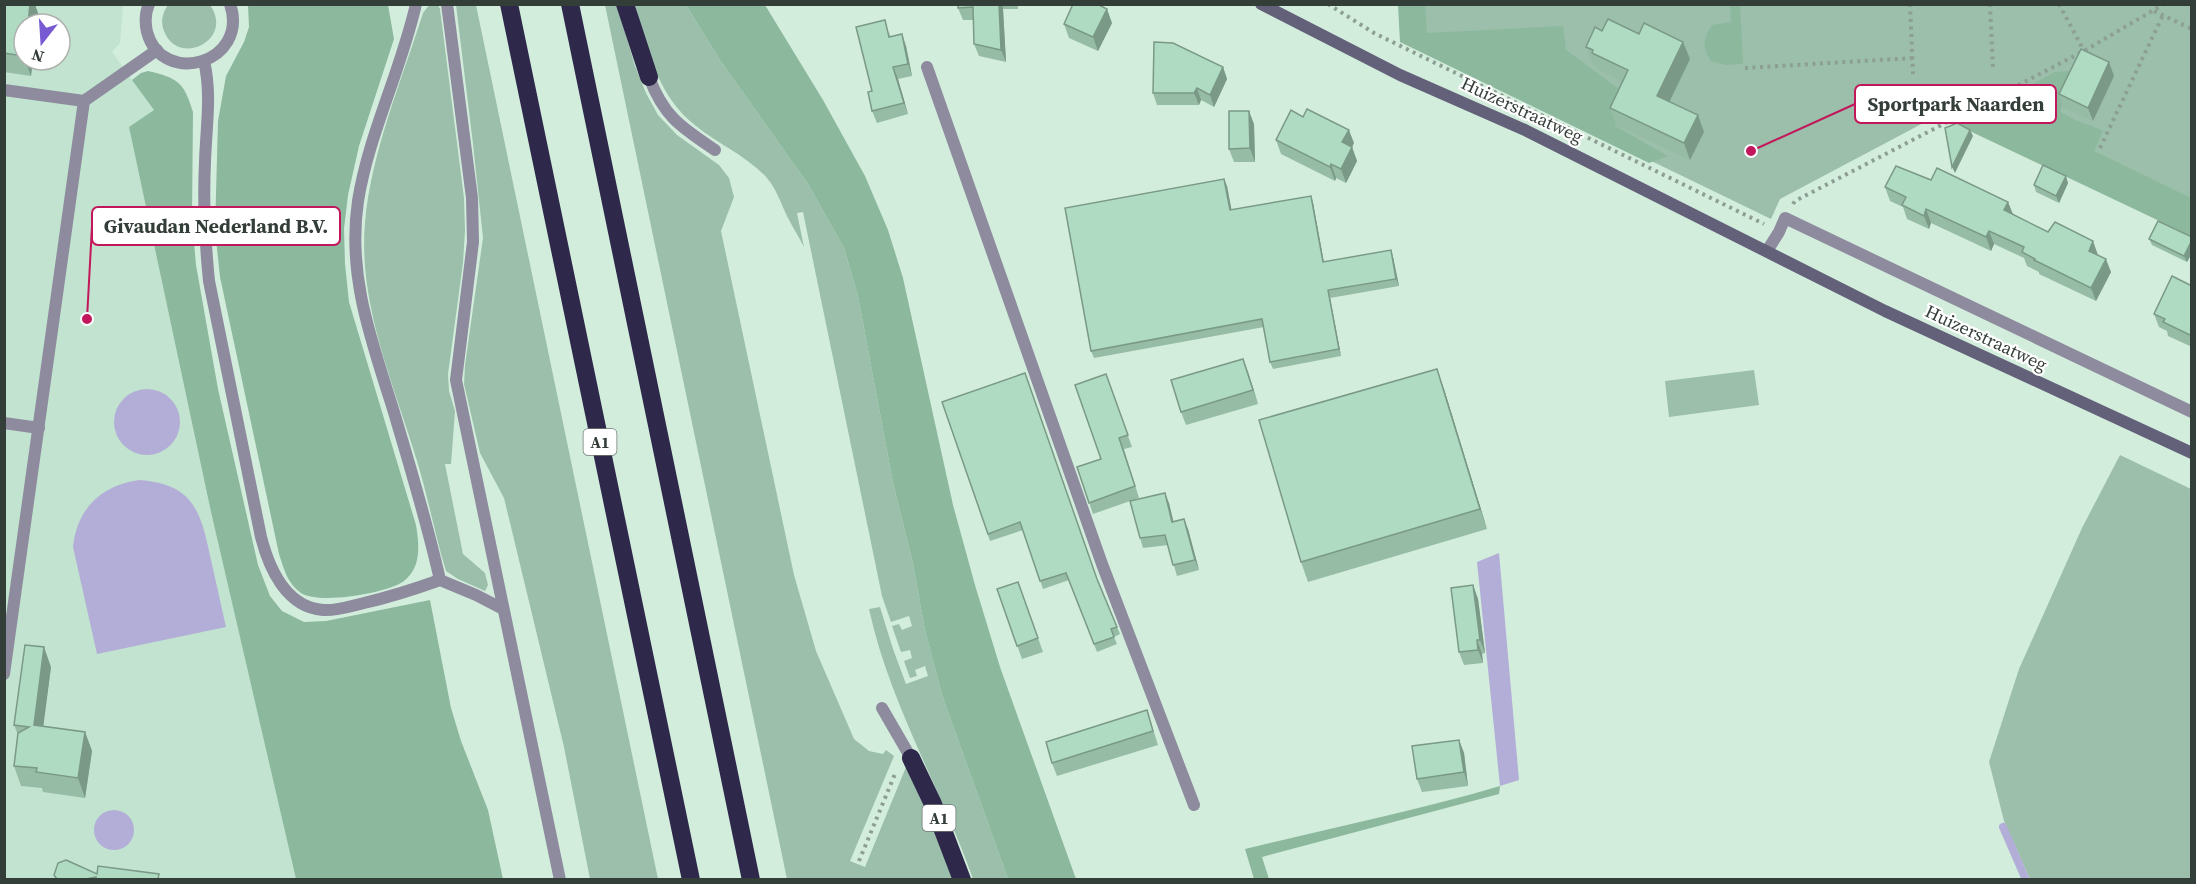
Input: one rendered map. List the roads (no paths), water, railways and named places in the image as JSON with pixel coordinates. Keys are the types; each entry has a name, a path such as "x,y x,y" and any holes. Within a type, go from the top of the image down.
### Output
{"highway":[{"name":"A1","path":"509,4 691,879"},
{"path":"570,4 751,879"},
{"path":"626,4 649,77"},
{"name":"A1","path":"908,753 933,804 962,879"}],"street":[{"path":"149,4 145,24 149,38 157,50 168,59 182,64 197,64 211,58 222,49 230,37 233,22 230,4"},
{"path":"416,4 363,171 356,219 355,254 361,306 424,514 440,580"},
{"path":"447,4 472,198 473,225 456,380 560,879"},
{"name":"Huizerstraatweg","path":"1261,4 1400,75 1525,130 1885,311 2192,453"},
{"path":"4,90 84,101 157,50"},
{"path":"204,61 209,90 204,187 209,281 261,537 269,562 285,589 304,606 326,610 399,594 440,580 503,609"},
{"path":"927,67 1102,564 1194,805"},
{"path":"649,77 660,103 672,118 715,150"},
{"path":"4,674 84,101"},
{"name":"Huizerstraatweg","path":"1767,251 1785,218 2192,412"},
{"path":"4,423 39,428"},
{"name":"A1","path":"882,708 908,753"}],"waterway":[{"path":"2003,827 2026,880"}],"place":[{"name":"Sportpark Naarden","path":"1751,151"},
{"name":"Givaudan Nederland B.V.","path":"87,319"}]}
